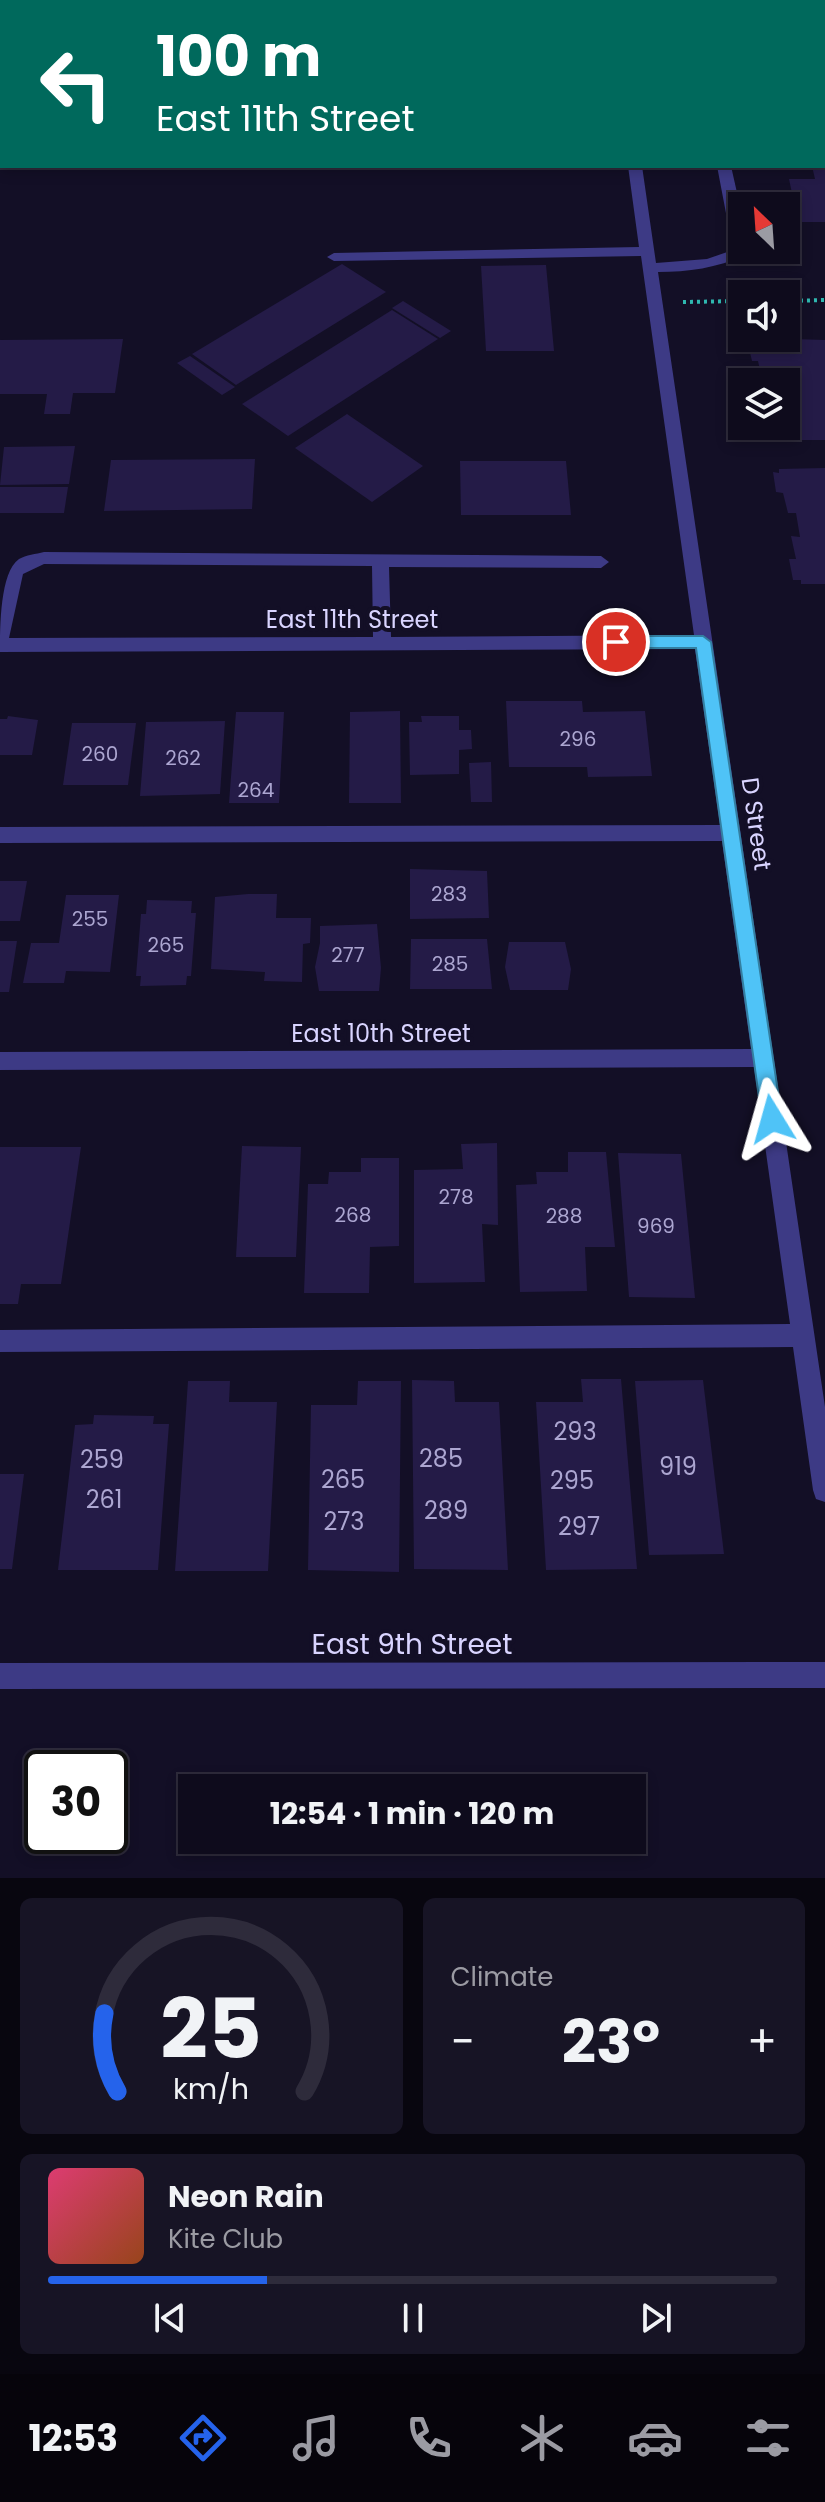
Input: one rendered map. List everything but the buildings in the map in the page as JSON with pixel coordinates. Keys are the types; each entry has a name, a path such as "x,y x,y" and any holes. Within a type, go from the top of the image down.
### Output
{"street":[{"name":"D Street","path":"635,168 825,1490"},
{"path":"334,257 649,259 688,268 740,252 740,238 724,168"},
{"path":"0,643 15,571 25,563 44,558 601,562"},
{"path":"380,561 382,643"},
{"name":"East 11th Street","path":"0,643 703,642"},
{"path":"0,835 731,833"},
{"name":"East 10th Street","path":"0,1061 763,1058"},
{"path":"0,1341 803,1335"},
{"name":"East 9th Street","path":"0,1676 825,1675"}],"path":[{"path":"800,301 825,300"},
{"path":"655,303 728,301"}],"route":[{"path":"616,642 703,642 772,1119"}]}
